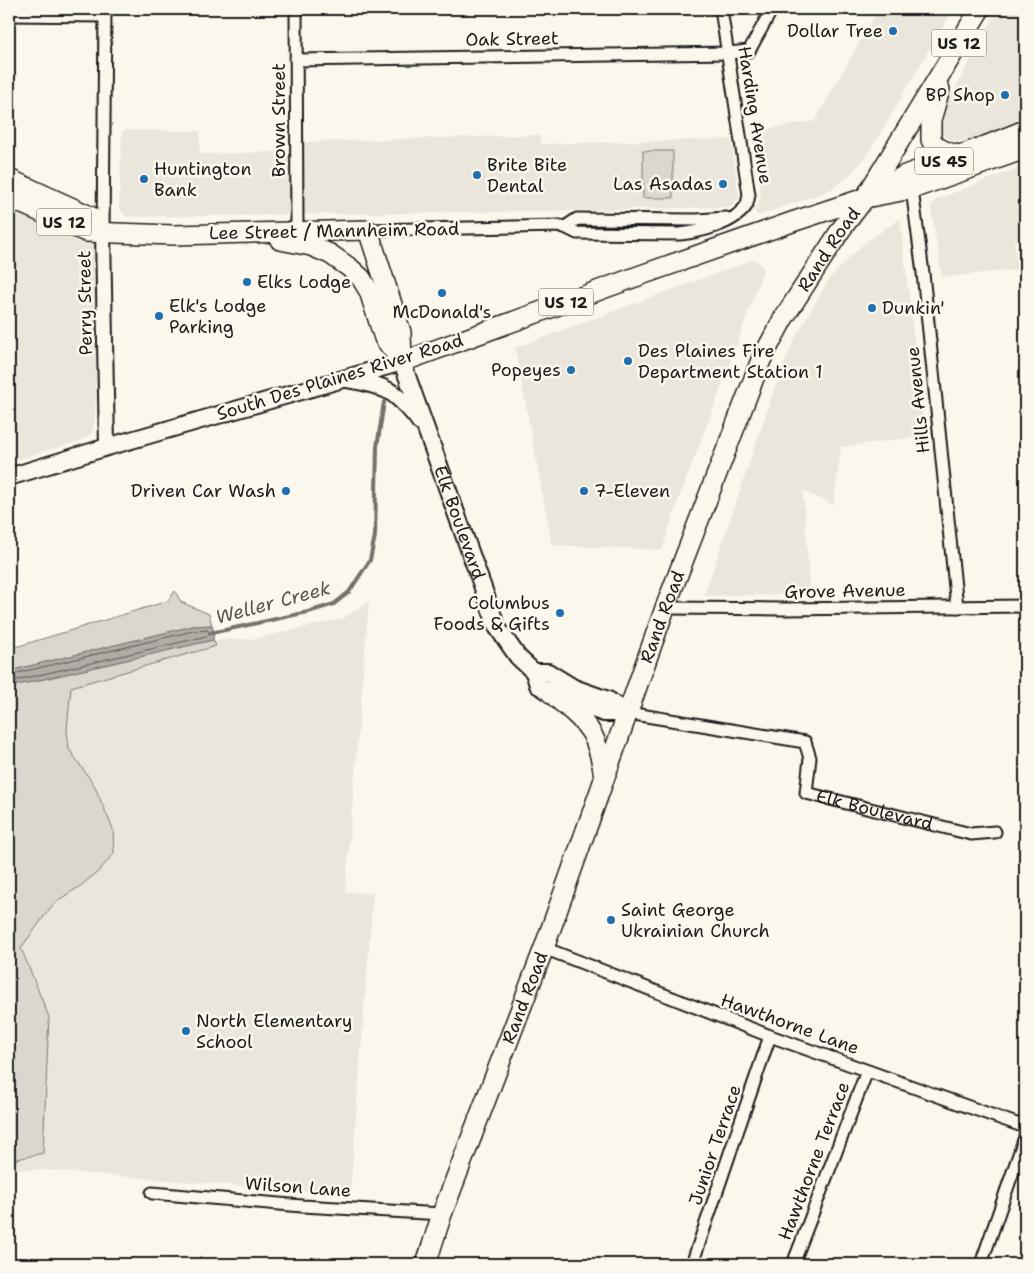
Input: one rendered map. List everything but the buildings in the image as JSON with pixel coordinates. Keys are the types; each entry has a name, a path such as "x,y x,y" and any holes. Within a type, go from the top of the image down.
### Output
{"main road":[{"name":"Rand Road","path":"426,1264 442,1214 544,948 665,608 761,360 783,320 842,228 866,198 980,9"},
{"path":"948,63 931,120 930,134 931,140 938,148 960,155"},
{"name":"South Des Plaines River Road","path":"866,198 905,175 1025,130"},
{"name":"South Des Plaines River Road","path":"9,477 106,447 402,362 792,222 866,198 912,190 1025,148"},
{"name":"US 12","path":"9,179 90,216 103,234"},
{"name":"Lee Street / Mannheim Road","path":"9,198 86,232 103,234 174,235 368,230"},
{"name":"Elk Boulevard","path":"368,230 401,332 402,362"},
{"name":"Elk Boulevard","path":"242,233 311,246 330,254 361,278 369,291 384,338 402,362 497,627 518,657 534,672 538,684 550,692 604,713 628,713"},
{"path":"345,378 368,383 391,392 414,413 428,432"},
{"name":"Elk Boulevard","path":"534,672 548,672 574,688 608,700 628,713"},
{"path":"550,692 592,734 603,767 604,780"}],"street":[{"name":"Brown Street","path":"296,9 297,232"},
{"name":"Harding Avenue","path":"721,9 749,195 746,205 740,213 730,218"},
{"name":"Oak Street","path":"296,60 728,53 749,51 772,9"},
{"path":"9,15 105,12"},
{"name":"Perry Street","path":"105,12 103,234 106,447"},
{"name":"Hills Avenue","path":"912,190 924,283 958,607"},
{"name":"Lee Street / Mannheim Road","path":"368,230 565,226 577,233 680,234 714,227 730,218"},
{"name":"Grove Avenue","path":"665,608 795,609 1025,606"},
{"name":"Elk Boulevard","path":"628,713 805,742 810,758 806,793 971,834 995,832"},
{"name":"Hawthorne Lane","path":"544,948 770,1036 1025,1127"},
{"name":"Junior Terrace","path":"692,1264 770,1036"},
{"name":"Hawthorne Terrace","path":"793,1264 866,1071"},
{"path":"981,1264 1025,1137"},
{"name":"Wilson Lane","path":"152,1193 302,1206 442,1214"}],"shaded area":[{"path":"878,9 955,9 943,26 875,142 850,175 832,189 759,216 754,212 761,192 752,134 756,131 815,121"},
{"path":"998,9 1025,9 1025,121 970,140 950,140 943,135 941,130 940,121 942,113"},
{"path":"122,130 200,131 200,154 303,151 306,142 539,135 541,144 731,139 739,197 731,207 127,217 119,209"},
{"path":"643,151 673,151 673,198 643,198"},
{"path":"1025,165 1025,236 1014,241 1017,270 942,277 931,207 935,200"},
{"path":"9,194 103,234 95,418 92,432 80,441 9,462"},
{"path":"900,219 925,436 841,447 834,505 803,491 810,594 704,596 780,373 795,338 829,279 863,244"},
{"path":"755,259 764,268 679,498 662,550 552,545 515,348"},
{"path":"175,591 181,602 209,614 212,625 193,626 9,671 9,649 168,601"},
{"name":"North Elementary School","path":"369,602 345,892 373,893 350,1195 43,1170 9,1169 9,687 213,640 253,639 342,619"},
{"path":"213,640 216,646 71,687 67,730 69,749 94,785 113,829 114,853 99,871 54,903 21,948 49,1017 43,1153 9,1161 9,687"}],"water":[{"path":"212,625 214,632 213,640 9,687 9,671 193,626"}],"waterway":[{"name":"Weller Creek","path":"211,633 308,612 334,604 349,592 370,560 375,536 377,447 384,402"}],"place":[{"name":"Dollar Tree","path":"893,31"},
{"name":"BP Shop","path":"1005,95"},
{"name":"Brite Bite Dental","path":"477,175"},
{"name":"Huntington Bank","path":"144,179"},
{"name":"Las Asadas","path":"723,184"},
{"name":"Elks Lodge","path":"247,282"},
{"name":"McDonald's","path":"442,293"},
{"name":"Dunkin'","path":"872,308"},
{"name":"Elk's Lodge Parking","path":"159,316"},
{"name":"Des Plaines Fire Department Station 1","path":"628,361"},
{"name":"Popeyes","path":"571,370"},
{"name":"Driven Car Wash","path":"286,491"},
{"name":"7-Eleven","path":"584,491"},
{"name":"Columbus Foods & Gifts","path":"560,613"},
{"name":"Saint George Ukrainian Church","path":"611,920"},
{"name":"North Elementary School","path":"186,1031"}]}
